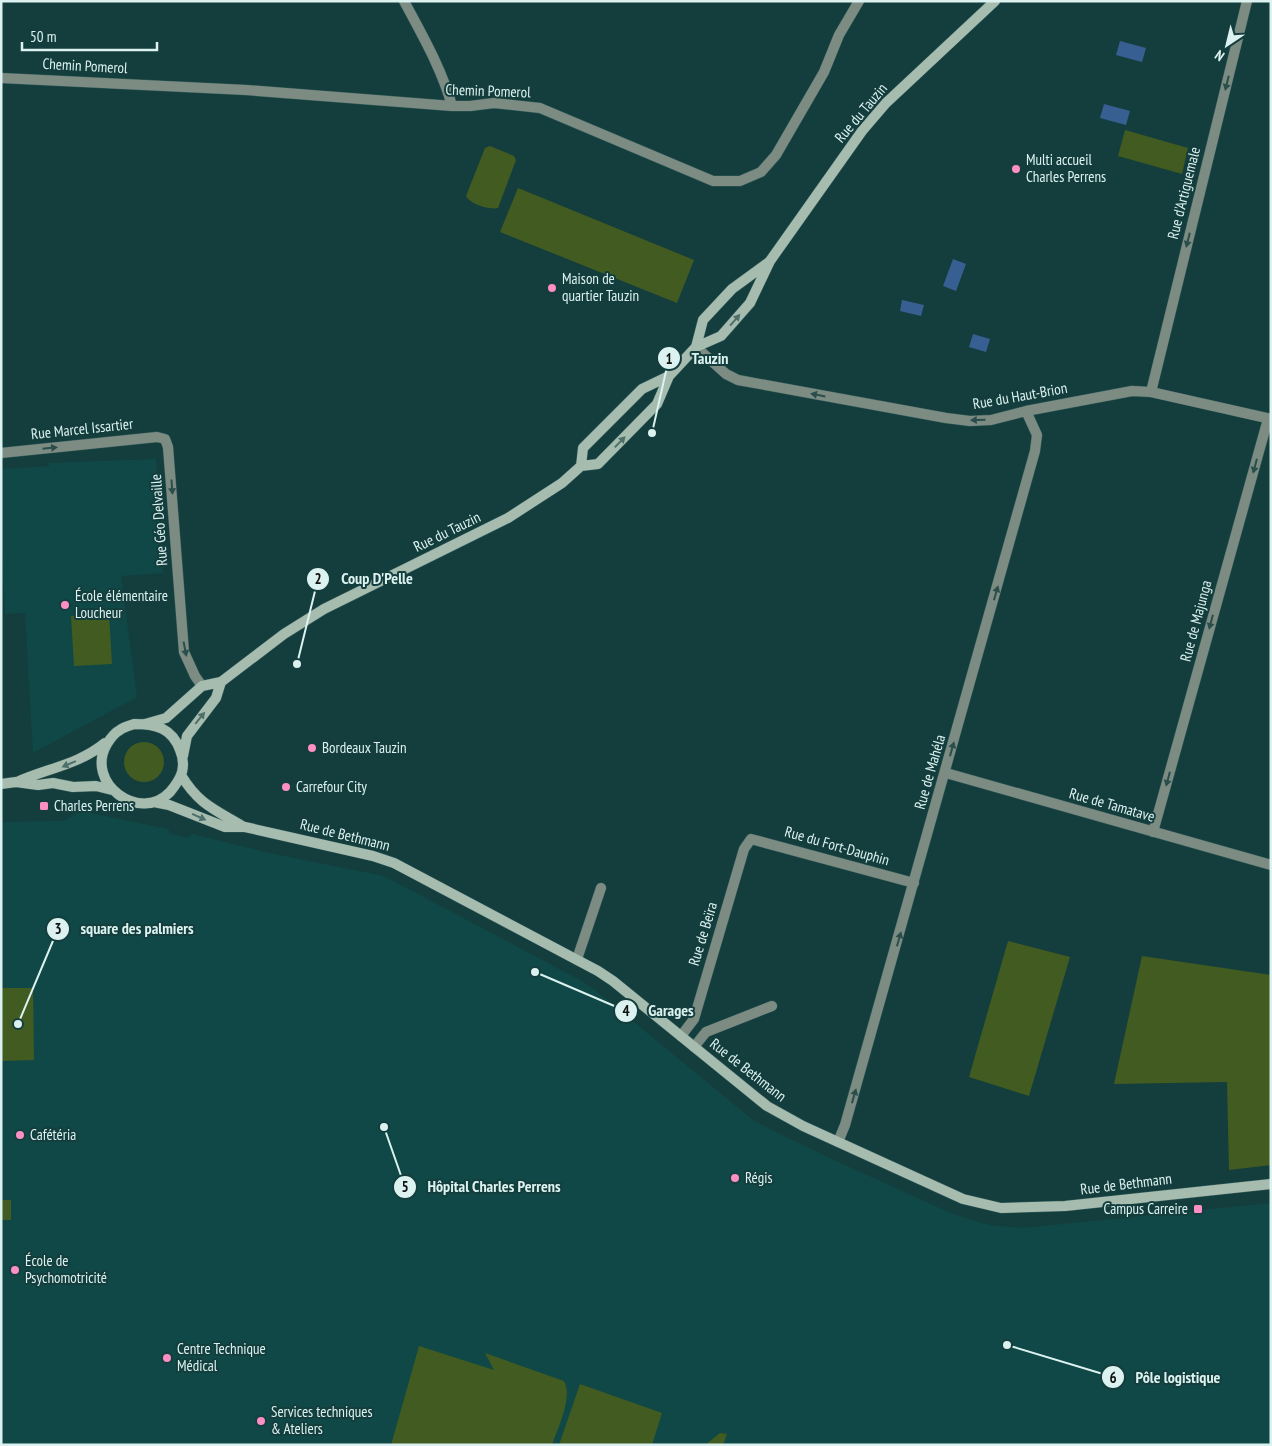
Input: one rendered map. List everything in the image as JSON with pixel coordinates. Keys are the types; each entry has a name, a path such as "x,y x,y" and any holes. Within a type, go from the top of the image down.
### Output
{"street":[{"path":"404,1 441,73 448,89 452,106"},
{"name":"Chemin Pomerol","path":"1,78 236,89 452,106 494,103 540,108 713,181 740,181 761,172 776,154 824,72 840,35 859,1"},
{"name":"Rue du Tauzin","path":"146,724 166,718 202,686 221,682 284,634 324,609 508,518 562,483 581,466 598,464 657,404 669,376 696,347 721,336 750,303 770,261 862,131 886,103 995,1"},
{"name":"Rue d'Artiguemale","path":"1151,392 1247,1"},
{"name":"Rue du Tauzin","path":"696,347 703,320 732,289 770,261"},
{"name":"Rue du Haut-Brion","path":"696,347 726,374 738,380 946,418 970,421 991,420 1026,411 1132,392 1151,392 1269,419"},
{"name":"Rue du Tauzin","path":"581,466 583,448 642,389 669,376"},
{"name":"Rue de Mahéla","path":"838,1142 845,1126 946,773 1035,451 1038,435 1026,411"},
{"name":"Rue de Majunga","path":"1154,832 1269,419"},
{"name":"Rue Marcel Issartier","path":"1,453 157,437 166,439"},
{"name":"Rue Géo Delvaille","path":"166,439 184,652 195,676 202,686"},
{"name":"Rue du Tauzin","path":"183,757 188,736 216,698 221,682"},
{"path":"1,784 16,782 38,785 53,783 73,787 96,786 112,790 123,798 139,804 154,802 165,797 174,788 181,775 183,757 176,739 163,728 146,724 134,724 119,730 88,755 67,766 37,773 16,782"},
{"path":"111,738 103,752 100,764 112,790"},
{"name":"Rue de Tamatave","path":"946,773 1271,865"},
{"name":"Rue de Bethmann","path":"181,775 203,802 245,827"},
{"name":"Rue de Bethmann","path":"154,802 169,805 225,827 245,827 373,856 394,863 576,959 613,981 767,1106 803,1126 963,1199 1001,1208 1065,1206 1271,1184"},
{"name":"Rue du Fort-Dauphin","path":"751,839 914,884"},
{"name":"Rue de Beïra","path":"681,1036 694,1019 744,849 751,839"},
{"path":"576,959 601,888"},
{"path":"694,1047 706,1032 772,1006"}],"shaded area":[{"name":"École élémentaire Loucheur","path":"156,459 163,573 121,576 137,697 33,753 25,613 5,614 1,530 1,469 49,466 49,463"},
{"path":"81,811 168,829 171,834 187,838 192,834 269,853 384,876 594,989 753,1120 834,1160 953,1214 988,1225 1023,1228 1271,1203 1271,1445 1,1445 1,822 64,821"}],"green space":[{"path":"1125,130 1188,148 1182,174 1118,156"},
{"path":"490,146 514,156 516,160 498,208 476,204 466,196 485,148"},
{"path":"518,188 694,260 677,303 500,232"},
{"path":"109,614 112,664 74,666 71,616"},
{"path":"140,742 148,742 155,745 161,751 164,762 161,773 155,779 148,782 140,782 133,779 127,773 124,766 124,758 127,751 133,745"},
{"path":"1008,941 1070,957 1029,1096 969,1077"},
{"path":"1142,956 1271,975 1271,1165 1229,1170 1227,1082 1114,1084"},
{"path":"1,988 33,988 34,1060 1,1061"},
{"path":"1,1200 11,1200 11,1220 1,1220"},
{"path":"419,1346 494,1370 485,1353 564,1381 567,1396 566,1404 552,1445 391,1445"},
{"path":"580,1384 662,1413 652,1445 559,1445"},
{"path":"720,1433 727,1434 723,1445 705,1445"}],"water":[{"path":"1120,41 1146,48 1142,62 1116,55"},
{"path":"1104,104 1130,111 1126,125 1100,118"},
{"path":"953,259 966,264 956,291 943,286"},
{"path":"902,300 924,305 921,316 900,311"},
{"path":"973,334 990,339 986,352 969,347"}],"place":[{"name":"Multi accueil Charles Perrens","path":"1016,169"},
{"name":"Maison de quartier Tauzin","path":"552,288"},
{"name":"Tauzin","path":"652,433"},
{"name":"École élémentaire Loucheur","path":"65,605"},
{"name":"Coup D'Pelle","path":"297,664"},
{"name":"Bordeaux Tauzin","path":"312,748"},
{"name":"Carrefour City","path":"286,787"},
{"name":"Charles Perrens","path":"44,806"},
{"name":"Garages","path":"535,972"},
{"name":"square des palmiers","path":"18,1024"},
{"name":"Hôpital Charles Perrens","path":"384,1127"},
{"name":"Cafétéria","path":"20,1135"},
{"name":"Régis","path":"735,1178"},
{"name":"Campus Carreire","path":"1198,1209"},
{"name":"École de Psychomotricité","path":"15,1270"},
{"name":"Pôle logistique","path":"1007,1345"},
{"name":"Centre Technique Médical","path":"167,1358"},
{"name":"Services techniques & Ateliers","path":"261,1421"}]}
